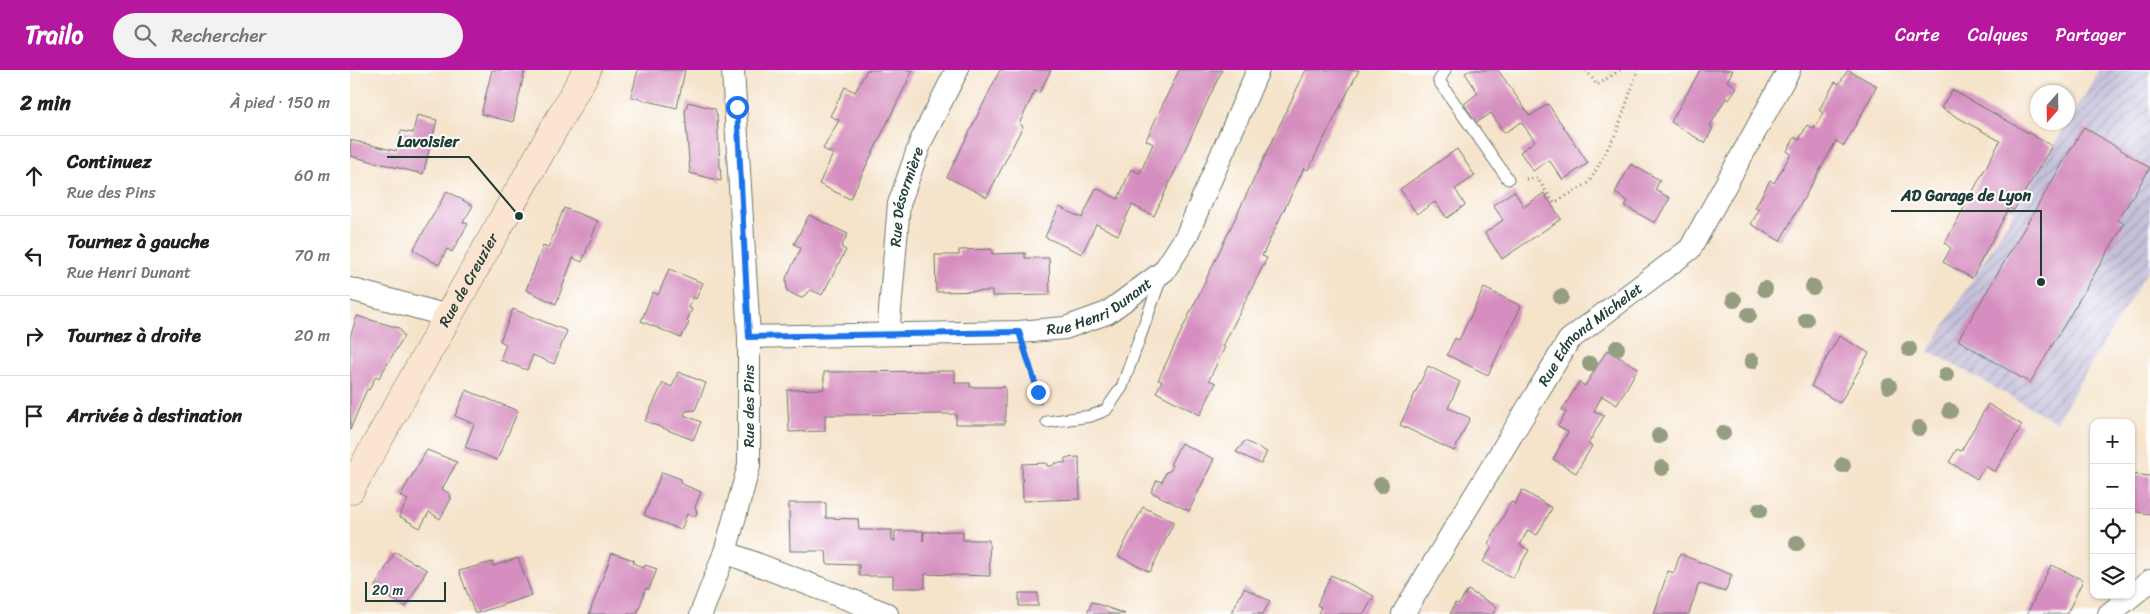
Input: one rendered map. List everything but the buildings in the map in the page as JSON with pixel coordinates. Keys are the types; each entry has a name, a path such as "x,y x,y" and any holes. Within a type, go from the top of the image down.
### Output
{"street":[{"name":"Rue de Creuzier","path":"350,490 586,70"},
{"name":"Rue des Pins","path":"701,614 725,552 749,466 749,337 733,70"},
{"name":"Rue Désormière","path":"888,334 899,204 921,141 957,70"},
{"name":"Rue Henri Dunant","path":"749,337 1019,332 1065,328 1106,313 1164,271 1186,237 1258,70"},
{"name":"Rue Edmond Michelet","path":"1403,614 1569,340 1690,249 1789,70"},
{"path":"350,288 448,316"},
{"path":"725,552 887,614"},
{"path":"2109,614 2150,581"}],"lane":[{"path":"1444,70 1439,81 1508,180"},
{"path":"1047,422 1091,416 1106,410 1122,386 1164,271"}],"path":[{"path":"1586,70 1597,85 1620,70"},
{"path":"1508,180 1537,178 1554,203 1589,182 1617,131 1638,70"},
{"path":"1019,332 1047,422"}],"shaded area":[{"path":"2100,70 2150,70 2150,267 2056,422 1929,351 2063,130 2075,130 2075,111"}],"place":[{"name":"Lavoisier","path":"519,216"},
{"name":"AD Garage de Lyon","path":"2041,282"}],"route":[{"path":"737,107 749,337 1019,332 1038,392"}]}
